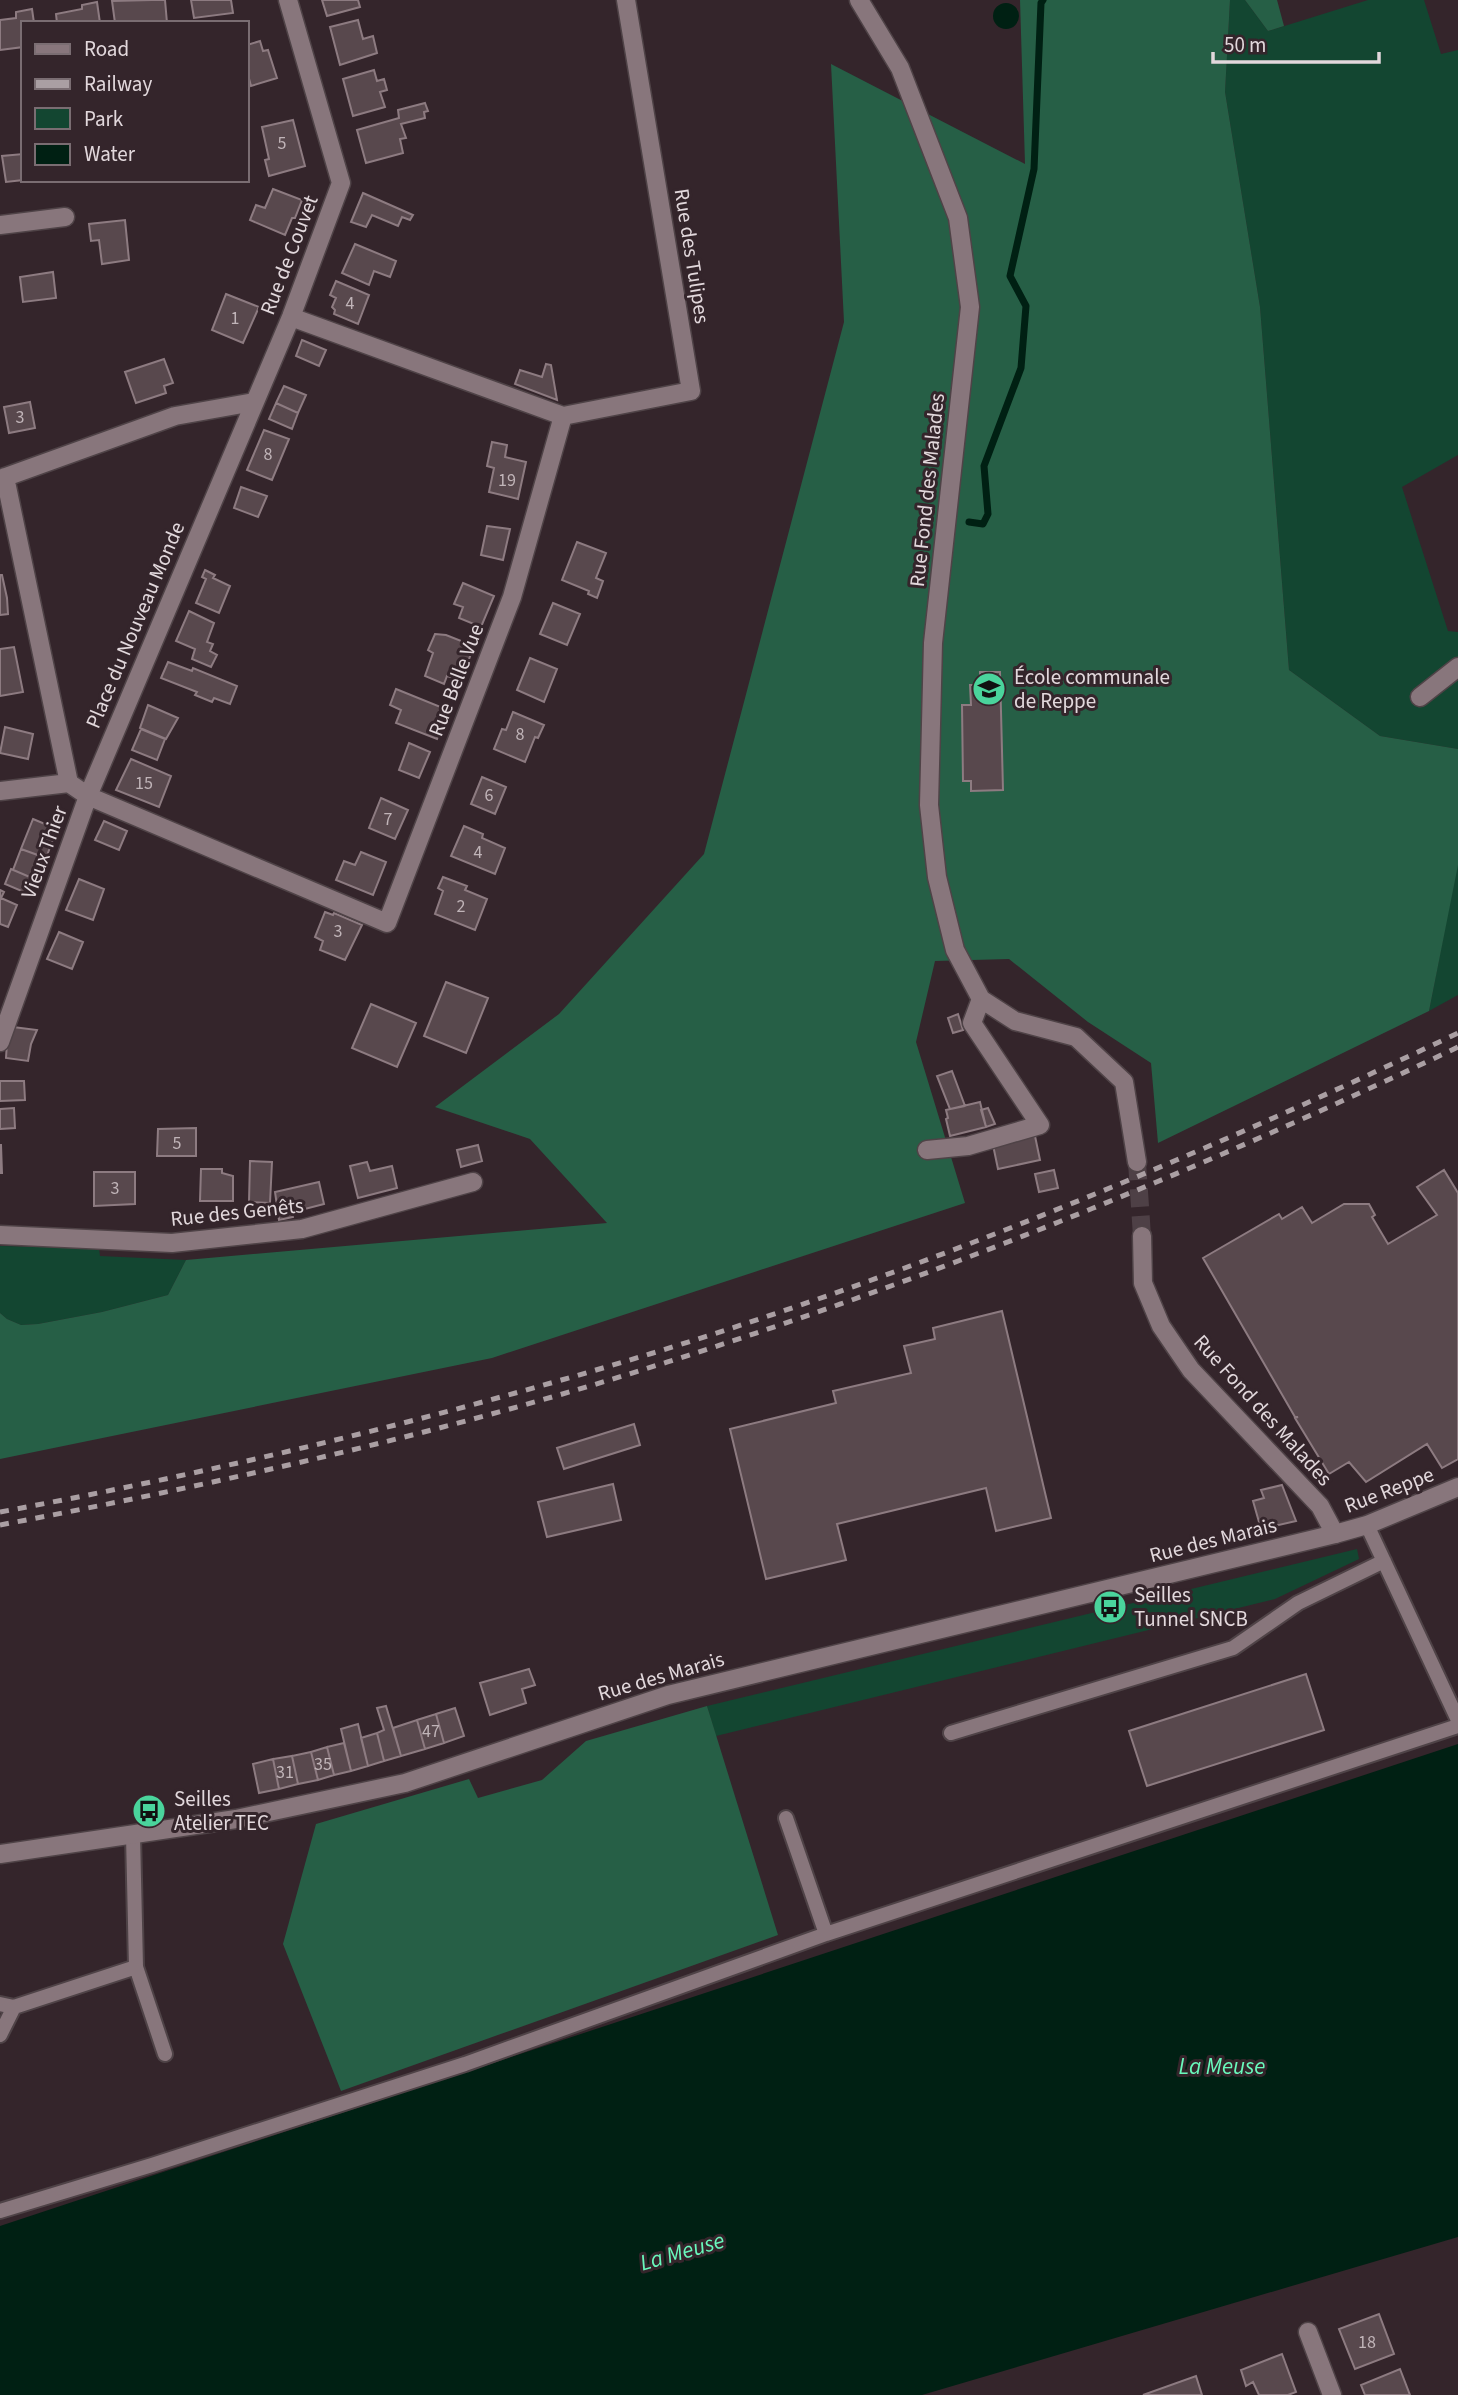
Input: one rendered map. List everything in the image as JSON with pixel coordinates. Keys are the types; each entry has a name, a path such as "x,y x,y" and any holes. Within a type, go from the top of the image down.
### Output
{"street":[{"name":"Rue de Couvet","path":"254,402 291,317 341,183 288,0"},
{"name":"Rue des Tulipes","path":"564,416 691,391 626,0"},
{"name":"Rue Fond des Malades","path":"859,0 900,68 958,218 970,307 933,643 929,805 937,877 955,950 981,999 1015,1021 1076,1037 1124,1082 1137,1162"},
{"path":"0,225 65,217"},
{"path":"291,317 564,416"},
{"name":"Place du Nouveau Monde","path":"69,783 3,478 175,416 254,402"},
{"name":"Place du Nouveau Monde","path":"88,796 254,402"},
{"name":"Rue Belle Vue","path":"88,796 387,923 512,597 564,416"},
{"path":"1420,697 1458,667"},
{"path":"0,791 69,783 88,796"},
{"name":"Vieux Thier","path":"0,1042 88,796"},
{"path":"928,1150 968,1146 1040,1125 972,1023 981,999"},
{"name":"Rue des Genêts","path":"0,1235 172,1243 302,1229 472,1182"},
{"name":"Rue Fond des Malades","path":"1142,1236 1143,1283 1161,1326 1191,1370 1320,1506 1335,1534"},
{"name":"Rue Reppe","path":"1335,1534 1367,1525 1458,1487"},
{"name":"Rue des Marais","path":"0,1854 236,1819 405,1783 668,1695 1335,1534"},
{"path":"1308,2332 1332,2395"}],"lane":[{"path":"1367,1525 1458,1720"},
{"path":"951,1733 1233,1648 1298,1603 1384,1561"},
{"path":"0,2211 465,2064 825,1934 1458,1726"},
{"path":"786,1818 825,1934"},
{"path":"133,1835 136,1967 165,2054"},
{"path":"0,2035 7,2006 136,1967"}],"green space":[{"path":"1230,0 1245,0 1268,31 1368,0 1424,0 1441,54 1458,50 1458,455 1402,487 1448,631 1458,632 1458,749 1380,736 1289,670 1260,307 1225,92"},
{"path":"1457,866 1458,995 1429,1011"},
{"path":"0,1246 99,1248 100,1256 186,1260 168,1295 102,1312 21,1325 0,1313"},
{"path":"1357,1549 1359,1559 1275,1599 716,1736 707,1706"}],"shaded area":[{"path":"1020,0 1230,0 1225,92 1260,307 1289,670 1380,736 1458,749 1458,865 1429,1011 1158,1143 1151,1063 1088,1022 1009,959 935,961 916,1042 965,1203 492,1358 0,1459 0,1313 21,1325 38,1324 102,1312 168,1295 186,1260 607,1223 530,1139 435,1107 559,1014 704,854 844,322 831,64 1025,164"},
{"path":"1245,0 1277,0 1284,26 1268,31"},
{"path":"707,1706 778,1935 341,2091 283,1944 316,1824 469,1779 478,1798 542,1780 586,1741"}],"water":[{"path":"1006,3 1015,7 1019,16 1015,25 1006,29 997,25 993,16 997,7"},
{"name":"La Meuse","path":"1458,1744 1458,2237 922,2395 0,2395 0,2226"}],"building":[{"path":"165,0 167,21 115,21 112,1"},
{"path":"191,0 231,0 233,13 194,18"},
{"path":"322,0 358,0 360,7 327,16"},
{"path":"97,2 100,21 57,21 56,14 82,9 82,5"},
{"path":"32,9 34,21 21,21 21,47 0,50 0,20 16,18 16,12"},
{"path":"358,20 363,39 373,36 377,53 340,65 330,27"},
{"path":"260,41 263,51 268,50 277,78 251,86 248,75 248,45"},
{"path":"374,70 377,81 384,79 387,90 380,92 385,107 353,116 343,79"},
{"path":"425,103 428,111 424,112 425,118 401,124 406,138 400,139 403,153 366,163 357,130 399,118 398,110"},
{"path":"293,120 305,166 269,176 265,160 269,159 262,127"},
{"path":"21,154 21,180 6,182 2,156"},
{"path":"273,189 302,200 285,235 250,220 256,205 265,208"},
{"path":"363,193 413,215 410,220 402,217 398,226 372,215 366,227 351,222"},
{"path":"125,220 129,260 102,264 99,240 91,241 89,224"},
{"path":"355,244 396,261 390,277 374,271 369,285 342,273"},
{"path":"53,272 56,298 23,302 20,277"},
{"path":"336,281 369,295 358,324 334,314 332,307 336,298 330,295"},
{"path":"226,294 259,307 243,343 212,330"},
{"path":"302,340 326,350 319,366 296,356"},
{"path":"164,359 173,383 164,386 166,393 136,403 125,372"},
{"path":"546,364 551,365 557,400 515,384 520,370 542,377"},
{"path":"284,386 306,395 298,413 276,403"},
{"path":"30,402 35,428 9,433 4,407"},
{"path":"276,403 298,413 292,429 269,419"},
{"path":"264,430 289,439 272,480 247,470"},
{"path":"492,442 507,445 505,457 526,462 518,499 489,492 494,468 487,466"},
{"path":"241,487 267,496 258,517 234,508"},
{"path":"487,526 510,529 503,560 481,555"},
{"path":"577,542 606,553 596,578 603,581 597,598 588,594 589,591 562,580"},
{"path":"205,570 215,575 213,578 230,586 219,613 196,603 206,579 202,577"},
{"path":"0,575 7,598 8,614 0,615"},
{"path":"463,583 494,596 481,627 459,618 463,607 454,604"},
{"path":"553,603 580,614 567,645 540,634"},
{"path":"189,611 214,623 207,642 213,644 210,651 217,655 211,667 192,659 195,649 176,641"},
{"path":"435,634 446,635 474,646 461,680 447,676 444,684 425,676 433,653 428,650"},
{"path":"14,647 23,692 0,696 0,649"},
{"path":"530,658 557,669 544,702 517,690"},
{"path":"168,662 192,671 193,668 237,686 230,704 214,698 212,702 195,695 197,692 161,678"},
{"path":"980,672 1000,672 1003,790 971,791 971,781 963,781 962,705 971,705 970,685 980,685"},
{"path":"396,689 448,710 437,739 396,723 401,710 390,705"},
{"path":"148,705 178,718 166,739 140,728"},
{"path":"513,712 544,725 538,738 535,737 525,762 494,749"},
{"path":"5,727 33,734 28,759 0,753"},
{"path":"141,729 165,739 157,760 132,750"},
{"path":"409,743 430,752 419,778 399,770"},
{"path":"131,759 171,776 159,807 116,790"},
{"path":"482,777 506,787 495,814 471,804"},
{"path":"381,798 408,810 395,839 369,828"},
{"path":"33,819 57,829 46,858 21,849"},
{"path":"104,821 127,831 119,850 95,840"},
{"path":"464,826 505,848 495,874 451,856"},
{"path":"21,849 46,858 37,880 13,870"},
{"path":"361,852 386,862 373,895 336,880 344,861 355,865"},
{"path":"11,869 37,880 31,895 5,884"},
{"path":"443,877 467,886 465,890 487,899 475,930 435,914 443,891 438,888"},
{"path":"79,879 104,889 93,920 66,910"},
{"path":"0,890 4,892 1,898 17,905 8,927 0,924"},
{"path":"325,912 362,925 345,960 320,950 323,941 315,937"},
{"path":"59,932 83,942 72,969 47,959"},
{"path":"446,982 488,998 466,1053 424,1036"},
{"path":"371,1004 416,1023 397,1067 352,1048"},
{"path":"958,1014 963,1030 953,1033 948,1018"},
{"path":"13,1027 37,1030 28,1061 6,1058 7,1042"},
{"path":"952,1071 965,1106 950,1109 937,1076"},
{"path":"0,1081 24,1081 25,1100 0,1101"},
{"path":"980,1102 986,1127 950,1136 946,1110"},
{"path":"14,1108 15,1128 0,1129 0,1109"},
{"path":"988,1108 995,1124 986,1127 981,1110"},
{"path":"196,1128 196,1156 157,1156 158,1129"},
{"path":"1035,1136 1040,1160 998,1169 993,1145"},
{"path":"1,1145 2,1173 0,1173"},
{"path":"478,1145 482,1161 461,1167 457,1150"},
{"path":"250,1161 272,1162 270,1203 249,1202"},
{"path":"367,1162 370,1171 392,1166 397,1188 358,1198 350,1166"},
{"path":"201,1169 222,1169 222,1173 233,1176 233,1201 200,1201"},
{"path":"1054,1170 1058,1188 1039,1192 1035,1174"},
{"path":"1444,1170 1458,1193 1458,1459 1442,1468 1427,1444 1366,1482 1349,1462 1329,1474 1203,1258 1279,1214 1282,1219 1302,1207 1312,1223 1344,1204 1369,1204 1375,1215 1372,1217 1388,1244 1437,1215 1417,1187"},
{"path":"94,1172 135,1172 135,1204 94,1206"},
{"path":"319,1182 324,1204 293,1212 293,1217 279,1220 275,1192"},
{"path":"1002,1311 1051,1518 996,1531 986,1488 837,1524 846,1560 766,1579 730,1429 836,1403 833,1391 911,1373 904,1346 935,1339 933,1328"},
{"path":"634,1424 640,1445 564,1469 557,1448"},
{"path":"613,1484 621,1520 547,1537 538,1502"},
{"path":"1282,1485 1296,1521 1261,1529 1253,1501 1264,1498 1261,1490"},
{"path":"529,1669 535,1685 522,1689 526,1703 490,1715 480,1683"},
{"path":"1306,1674 1324,1730 1147,1786 1129,1731"},
{"path":"386,1706 401,1756 384,1761 377,1733 384,1730 377,1708"},
{"path":"455,1708 464,1736 444,1743 436,1714"},
{"path":"436,1714 444,1743 425,1749 417,1720"},
{"path":"417,1720 425,1749 401,1756 393,1728"},
{"path":"358,1724 368,1766 351,1771 341,1729"},
{"path":"377,1733 384,1761 368,1766 361,1738"},
{"path":"344,1743 351,1771 334,1775 327,1747"},
{"path":"327,1747 334,1775 318,1780 311,1752"},
{"path":"311,1752 318,1780 298,1784 292,1756"},
{"path":"292,1756 298,1784 279,1789 273,1759"},
{"path":"273,1759 279,1789 259,1793 253,1764"},
{"path":"1379,2314 1394,2354 1355,2369 1339,2329"},
{"path":"1282,2354 1296,2392 1288,2395 1259,2395 1253,2382 1246,2386 1241,2370"},
{"path":"1400,2369 1410,2395 1365,2395 1361,2385"},
{"path":"1196,2376 1202,2395 1143,2395"}],"waterway":[{"path":"969,522 983,524 988,514 984,466 1021,368 1026,306 1010,276 1034,169 1043,0"}],"tunnel":[{"path":"1137,1162 1142,1236"}],"railway":[{"path":"0,1512 329,1442 573,1377 756,1320 859,1285 1062,1208 1261,1123 1458,1033"},
{"path":"0,1525 333,1455 579,1389 763,1331 965,1258 1164,1179 1458,1047"}],"place":[{"name":"École communale de Reppe","path":"989,689"},
{"name":"Seilles Tunnel SNCB","path":"1110,1607"},
{"name":"Seilles Atelier TEC","path":"149,1811"}]}
